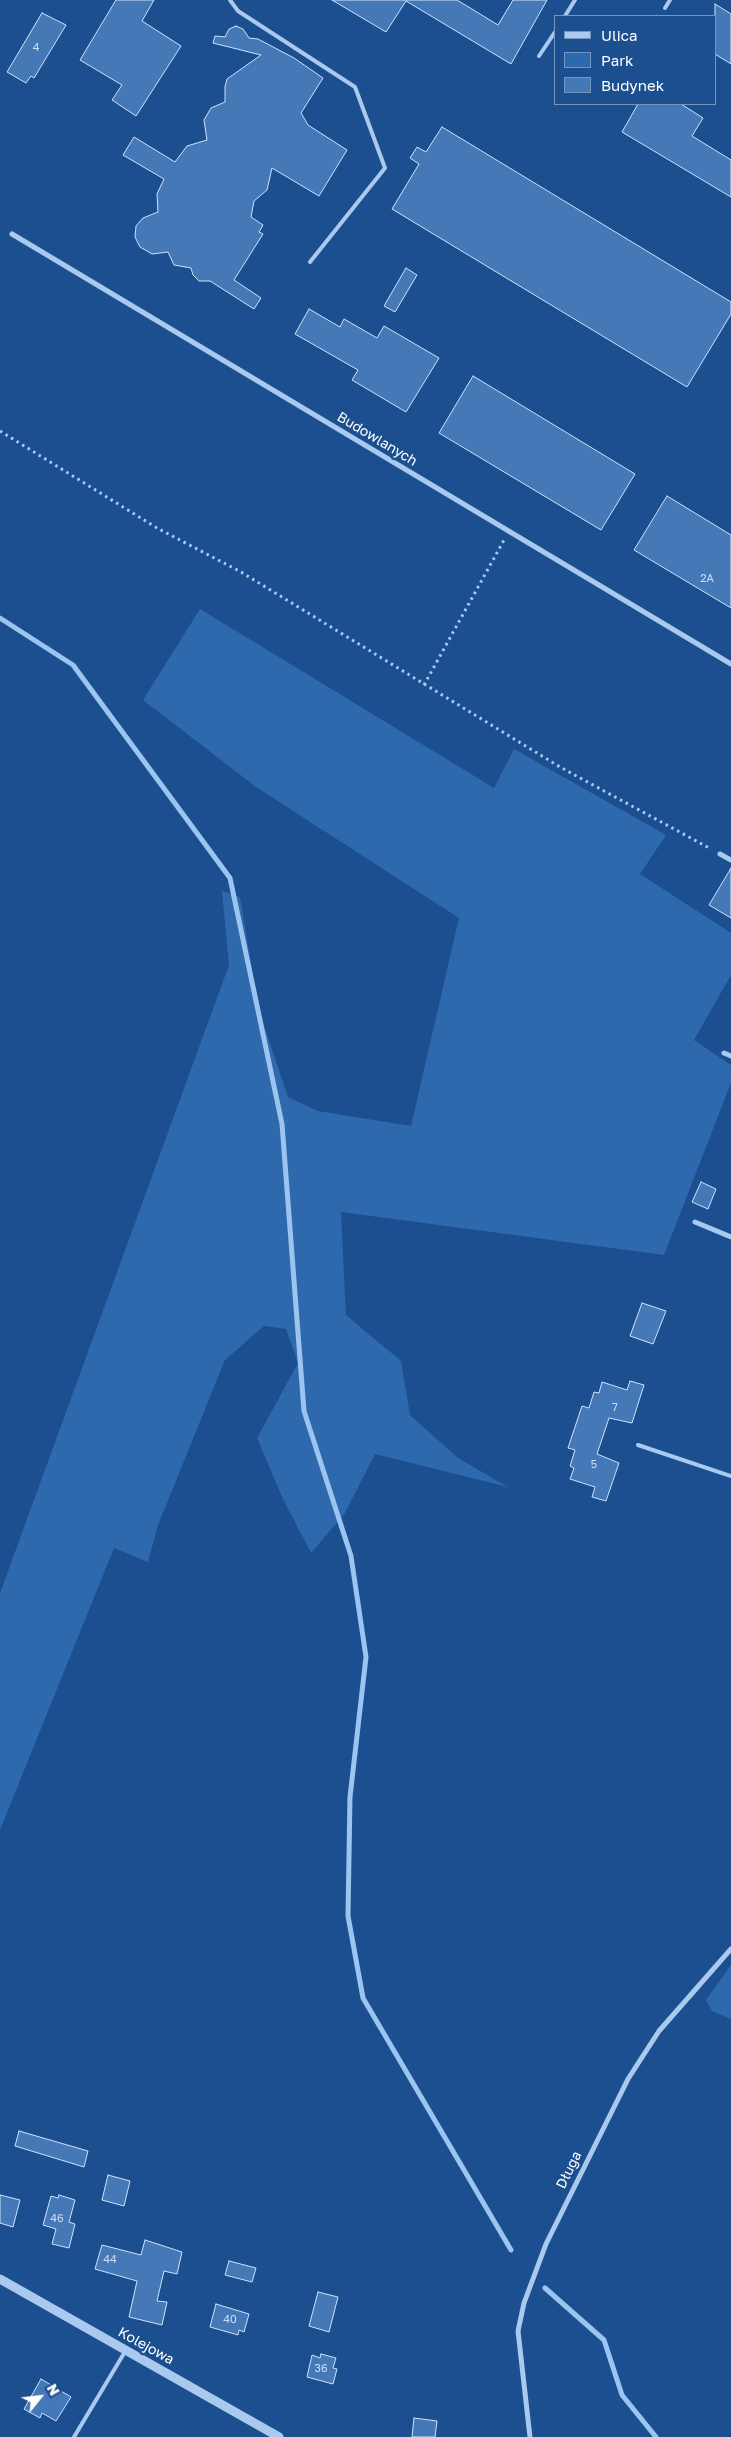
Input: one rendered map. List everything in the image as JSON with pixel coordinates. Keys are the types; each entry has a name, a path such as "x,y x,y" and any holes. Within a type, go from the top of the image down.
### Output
{"street":[{"name":"Budowlanych","path":"12,234 731,664"},
{"path":"720,854 731,860"},
{"path":"724,1053 731,1056"},
{"path":"695,1222 731,1237"},
{"name":"Długa","path":"530,2437 518,2331 524,2303 546,2244 628,2078 659,2030 731,1949"},
{"name":"Kolejowa","path":"0,2279 279,2437"}],"lane":[{"path":"230,0 238,11 355,87 385,168 310,262"},
{"path":"566,15 575,0"},
{"path":"665,8 670,0"},
{"path":"539,56 554,34"},
{"path":"638,1445 731,1476"},
{"path":"74,2437 126,2350"}],"path":[{"path":"0,431 157,528 241,572 560,768 720,854"},
{"path":"424,685 510,531"}],"green space":[{"path":"200,609 494,788 514,749 666,835 640,874 731,933 731,975 694,1040 731,1065 731,1083 664,1255 341,1212 346,1315 401,1361 410,1415 458,1458 508,1487 375,1454 345,1513 311,1553 283,1499 257,1438 298,1363 286,1329 264,1326 225,1360 158,1525 148,1562 114,1548 0,1830 0,1593 229,965 222,891 240,897 259,1011 288,1097 318,1111 411,1126 459,918 256,787 143,700"},
{"path":"731,1965 731,2019 712,2011 706,2000"}],"building":[{"path":"116,0 154,0 142,21 181,46 136,116 112,100 122,85 80,60"},
{"path":"332,0 457,0 498,25 513,0 547,0 511,64 406,1 386,32"},
{"path":"715,4 731,14 731,64 716,55"},
{"path":"42,13 66,25 34,78 31,76 26,83 7,72"},
{"path":"236,26 243,29 249,38 258,39 294,58 323,78 301,113 308,125 347,150 319,196 272,168 267,190 254,201 251,217 263,225 259,232 263,234 234,280 261,298 254,309 210,281 199,281 193,275 191,268 174,265 168,252 152,254 140,247 135,237 136,226 143,218 158,212 157,194 164,179 123,155 134,137 175,162 187,146 207,140 204,120 211,108 225,102 227,79 261,55 213,43 215,36 225,37 229,29"},
{"path":"637,105 683,105 703,118 692,136 731,160 731,197 622,132"},
{"path":"442,127 731,302 731,314 687,387 392,209 419,164 410,158 417,147 426,152"},
{"path":"406,268 417,275 395,312 384,306"},
{"path":"309,309 340,327 344,319 377,338 384,326 439,358 406,412 352,380 358,370 295,334"},
{"path":"473,376 635,474 601,530 439,433"},
{"path":"667,496 731,535 731,608 634,550"},
{"path":"731,868 731,918 709,905"},
{"path":"701,1182 716,1189 708,1209 692,1202"},
{"path":"642,1303 666,1311 653,1344 630,1336"},
{"path":"630,1381 644,1385 632,1423 609,1418 597,1454 619,1463 606,1501 592,1497 595,1487 570,1479 574,1468 570,1466 575,1450 568,1448 582,1406 589,1408 594,1392 599,1393 602,1382 627,1390"},
{"path":"19,2131 88,2151 84,2167 15,2146"},
{"path":"108,2175 130,2181 124,2206 102,2200"},
{"path":"0,2195 20,2200 13,2227 0,2223"},
{"path":"59,2195 75,2200 69,2222 75,2224 69,2248 52,2244 56,2229 43,2225 51,2196 58,2198"},
{"path":"145,2240 182,2252 177,2274 164,2271 157,2301 167,2302 162,2325 129,2317 137,2281 95,2269 102,2245 141,2255"},
{"path":"229,2261 256,2268 252,2282 225,2275"},
{"path":"318,2292 338,2297 329,2332 309,2326"},
{"path":"216,2304 249,2314 244,2332 239,2330 238,2335 210,2327"},
{"path":"321,2354 336,2358 333,2368 337,2369 333,2384 307,2377 312,2355 320,2358"},
{"path":"41,2379 71,2397 56,2421 42,2413 40,2418 24,2409"},
{"path":"414,2418 437,2421 435,2437 412,2437"}],"waterway":[{"path":"0,618 73,665 230,878 282,1124 304,1411 351,1556 366,1657 350,1797 348,1916 363,1998 511,2250"},
{"path":"545,2288 604,2340 622,2395 656,2437"}]}
